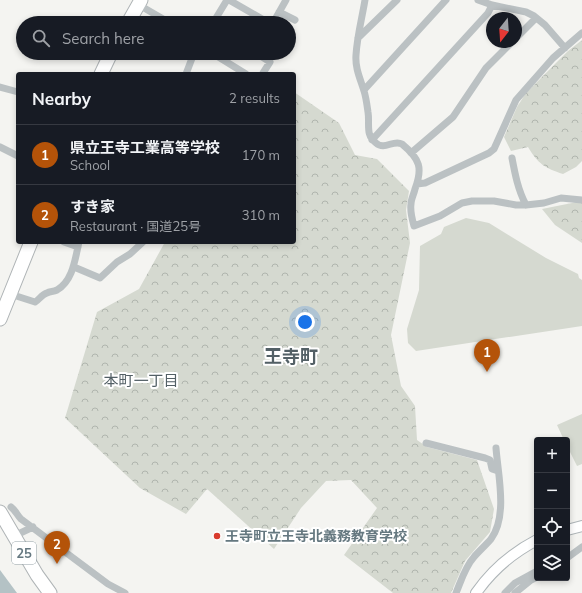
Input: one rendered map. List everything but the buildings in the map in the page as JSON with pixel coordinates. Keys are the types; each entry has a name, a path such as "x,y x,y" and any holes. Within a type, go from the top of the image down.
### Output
{"highway":[{"path":"132,16 140,2"},
{"path":"101,72 108,60"},
{"path":"0,319 30,244"},
{"name":"25","path":"6,509 14,536 37,576 50,593"}],"street":[{"path":"218,16 228,0 257,16"},
{"path":"277,16 286,0"},
{"path":"365,0 358,38 356,63 364,90 368,113 369,134 372,140 382,146 399,142 406,147 419,166 419,177 410,210 414,226 440,216 462,203 472,201 494,201 516,205 526,205 544,203 561,198 582,200"},
{"path":"358,38 397,0"},
{"path":"364,90 446,0"},
{"path":"478,0 492,5 526,12 545,25 565,48"},
{"path":"140,2 160,16"},
{"path":"372,140 488,13 492,5"},
{"path":"279,12 288,16"},
{"path":"522,32 536,18"},
{"path":"417,184 425,183 489,153 494,149 516,100 553,58 582,33"},
{"path":"411,153 453,117 486,68 506,48"},
{"path":"187,72 191,60"},
{"path":"223,60 243,72"},
{"path":"264,72 270,62 267,60"},
{"path":"0,87 16,91"},
{"path":"0,147 16,155"},
{"path":"512,158 518,186 526,205"},
{"path":"10,294 35,302 47,293 62,286 74,267 78,244"},
{"path":"74,267 100,278 117,262 130,254 141,244"},
{"path":"426,443 485,458 490,460 492,469 498,471"},
{"path":"456,593 467,567 473,558 491,539 497,528 501,513 496,448"},
{"path":"6,509 16,511 17,515 33,528 108,584 125,593"},
{"path":"570,529 582,526"},
{"path":"14,536 33,528"},
{"path":"476,593 489,576 505,560 534,542"},
{"path":"570,551 582,543"},
{"path":"570,556 582,547"},
{"path":"505,593 515,583 534,573"},
{"path":"515,593 534,578"}],"green space":[{"path":"582,40 582,161 576,167 563,174 542,165 535,158 528,147 511,151 504,137 517,107 526,93 568,51"},
{"path":"296,93 339,123 355,155 377,159 409,191 406,210 410,243 391,335 401,386 415,406 417,440 427,447 477,460 494,509 490,532 465,561 451,593 393,593 344,555 377,508 351,480 326,481 301,508 274,549 207,489 186,514 140,488 65,418 97,312 139,289 164,244 296,244"},
{"path":"582,201 582,243 555,225 542,209"},
{"path":"466,218 489,223 546,258 578,274 579,278 582,280 582,326 416,351 408,343 407,329 419,290 420,246 441,234 444,227"},
{"path":"582,414 582,464 577,466 570,452 570,437 563,437 557,425"}],"shaded area":[{"path":"0,570 17,593 0,593"}],"place":[{"name":"県立王寺工業高等学校","path":"487,372"},
{"name":"王寺町立王寺北義務教育学校","path":"217,536"},
{"name":"すき家","path":"57,564"}],"district":[{"name":"王寺町","path":"291,356"},
{"name":"本町一丁目","path":"141,380"}]}
